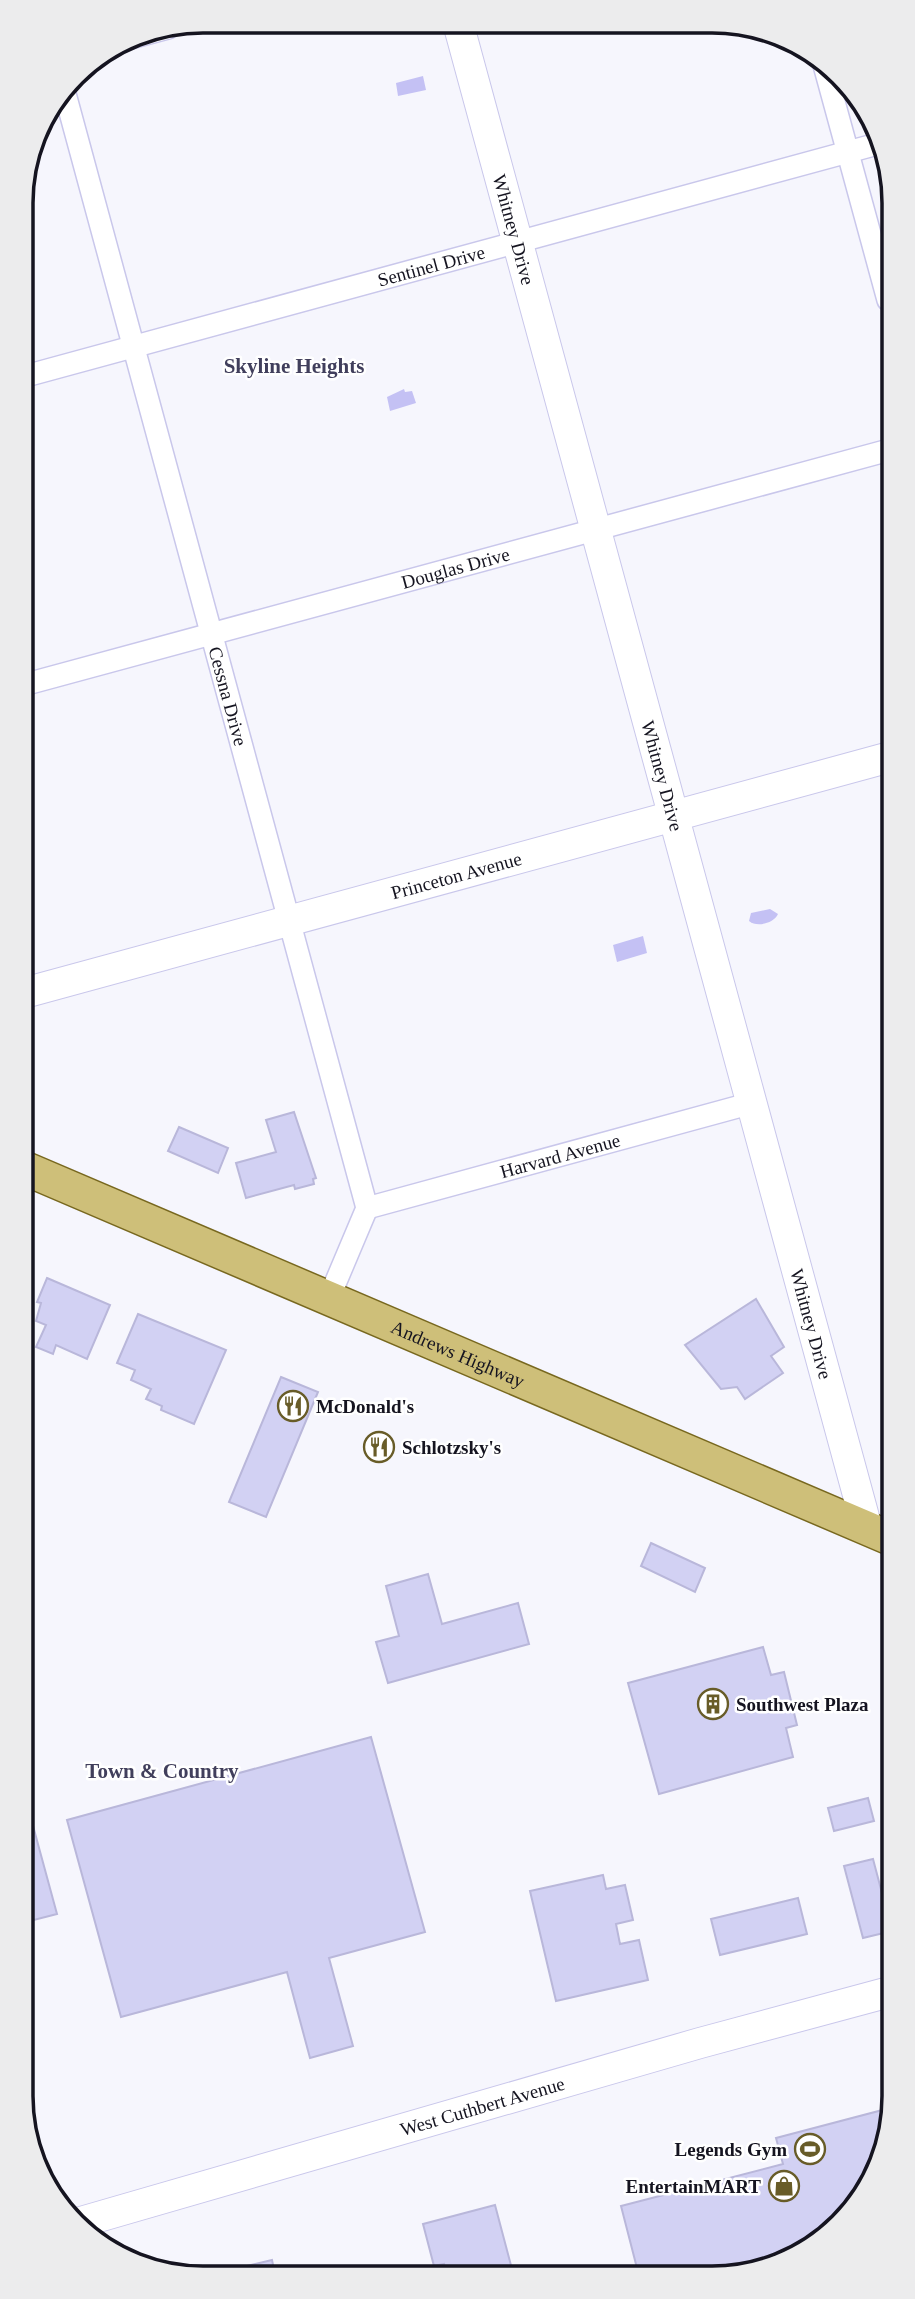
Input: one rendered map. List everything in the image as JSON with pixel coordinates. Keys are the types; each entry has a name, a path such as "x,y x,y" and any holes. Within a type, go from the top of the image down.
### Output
{"main road":[{"name":"Andrews Highway","path":"33,1172 879,1534"}],"street":[{"name":"Whitney Drive","path":"461,33 752,1103 879,1534"},
{"path":"828,79 882,278"},
{"name":"Cessna Drive","path":"67,101 368,1208"},
{"name":"Sentinel Drive","path":"34,374 872,146"},
{"name":"Douglas Drive","path":"34,682 882,452"},
{"name":"Princeton Avenue","path":"34,990 882,759"},
{"name":"Harvard Avenue","path":"368,1208 752,1103"},
{"path":"329,1298 368,1208"},
{"name":"West Cuthbert Avenue","path":"88,2220 700,2043 881,1994"}],"water":[{"path":"423,76 426,90 398,96 396,83"},
{"path":"404,389 405,392 412,391 416,403 390,411 387,397"},
{"path":"770,909 778,914 769,922 756,924 749,921 751,913"},
{"path":"643,936 647,953 617,962 613,945"}],"building":[{"path":"294,1112 316,1178 313,1179 314,1184 295,1189 294,1185 246,1198 236,1163 276,1152 266,1120"},
{"path":"179,1127 228,1148 218,1173 168,1151"},
{"path":"47,1278 110,1305 87,1359 56,1345 53,1354 36,1347 46,1325 36,1321 41,1303 37,1302"},
{"path":"756,1299 784,1347 771,1356 783,1373 745,1399 737,1387 721,1389 685,1345"},
{"path":"138,1314 226,1350 194,1424 161,1410 162,1406 146,1399 151,1389 131,1380 135,1370 117,1363"},
{"path":"281,1377 318,1392 266,1517 229,1502"},
{"path":"651,1543 705,1568 695,1592 641,1566"},
{"path":"428,1574 442,1624 518,1603 529,1644 388,1683 376,1642 399,1636 386,1586"},
{"name":"Southwest Plaza","path":"763,1647 771,1675 784,1672 797,1725 786,1728 793,1757 659,1794 628,1683"},
{"path":"371,1737 425,1932 329,1958 353,2046 310,2058 287,1972 121,2017 67,1820"},
{"path":"868,1798 874,1821 834,1831 828,1808"},
{"path":"33,1826 57,1914 33,1920"},
{"path":"873,1859 881,1890 881,1934 863,1938 844,1866"},
{"path":"603,1875 606,1889 625,1885 633,1920 616,1924 620,1944 639,1940 648,1980 556,2001 530,1891"},
{"path":"798,1898 807,1934 720,1955 711,1919"},
{"name":"EntertainMART","path":"881,2111 876,2140 869,2161 853,2190 824,2224 806,2237 767,2257 734,2264 636,2266 621,2206 783,2164 776,2138"},
{"path":"495,2205 511,2266 434,2266 423,2224"},
{"path":"272,2260 273,2266 247,2266"}],"place":[{"name":"McDonald's","path":"293,1406"},
{"name":"Schlotzsky's","path":"379,1447"},
{"name":"Southwest Plaza","path":"713,1704"},
{"name":"Legends Gym","path":"810,2149"},
{"name":"EntertainMART","path":"784,2186"}],"district":[{"name":"Skyline Heights","path":"294,366"},
{"name":"Town & Country","path":"162,1771"}]}
